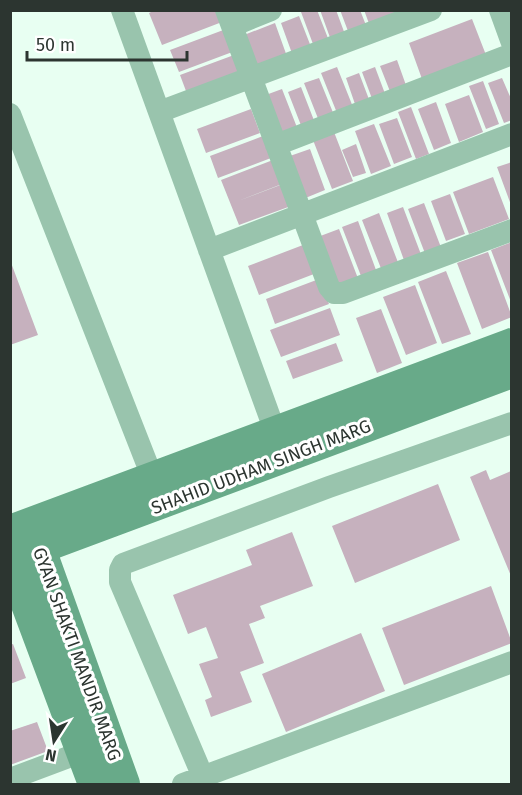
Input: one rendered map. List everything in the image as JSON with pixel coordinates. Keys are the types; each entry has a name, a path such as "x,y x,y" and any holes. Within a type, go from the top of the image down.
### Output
{"street":[{"path":"122,10 280,445"},
{"path":"271,10 229,18 329,287 334,293 343,293 512,230"},
{"path":"159,112 431,10"},
{"path":"500,10 512,43"},
{"path":"276,145 512,54"},
{"path":"10,114 153,479"},
{"path":"209,250 512,134"},
{"name":"SHAHID UDHAM SINGH MARG","path":"11,559 27,534 153,479 280,445 512,344"},
{"name":"SHAHID UDHAM SINGH MARG","path":"27,534 280,445 512,372"},
{"path":"512,423 329,487 123,564 120,570 120,582 193,781 512,662"},
{"name":"GYAN SHAKTI MANDIR MARG","path":"27,534 124,784"},
{"name":"GYAN SHAKTI MANDIR MARG","path":"11,559 94,784"},
{"path":"10,779 82,752"}],"building":[{"path":"155,10 217,10 222,22 162,45 149,13"},
{"path":"317,10 331,46 316,52 301,12"},
{"path":"320,10 336,10 346,37 332,43"},
{"path":"340,10 360,10 369,33 351,39"},
{"path":"364,10 398,10 371,29"},
{"path":"299,16 313,52 294,59 281,23"},
{"path":"472,19 486,55 422,79 409,43"},
{"path":"275,23 289,62 259,73 244,35"},
{"path":"226,29 235,51 179,72 170,50"},
{"path":"234,55 243,78 189,99 180,75"},
{"path":"397,60 407,88 391,94 380,66"},
{"path":"337,67 353,107 337,113 321,73"},
{"path":"375,67 387,99 374,104 362,72"},
{"path":"359,73 370,102 356,107 346,78"},
{"path":"319,78 334,115 319,121 304,83"},
{"path":"502,78 512,101 512,120 504,123 488,83"},
{"path":"483,81 499,124 486,129 469,86"},
{"path":"301,87 315,123 302,128 288,92"},
{"path":"282,89 298,130 279,138 263,96"},
{"path":"469,95 483,132 459,142 445,104"},
{"path":"436,102 451,143 434,150 418,109"},
{"path":"411,107 429,154 416,159 398,112"},
{"path":"251,109 260,133 206,153 197,129"},
{"path":"397,118 412,157 394,164 379,124"},
{"path":"374,124 391,166 371,174 355,131"},
{"path":"334,132 353,181 332,189 313,140"},
{"path":"263,136 271,158 218,178 210,156"},
{"path":"356,144 366,173 353,177 342,150"},
{"path":"310,149 325,190 303,199 287,157"},
{"path":"273,160 282,184 238,201 283,184 291,206 239,225 221,180"},
{"path":"512,162 512,205 511,205 497,167"},
{"path":"493,177 509,219 469,234 453,192"},
{"path":"450,194 465,234 446,241 431,201"},
{"path":"424,203 442,250 426,256 408,209"},
{"path":"403,207 422,257 405,263 387,213"},
{"path":"379,213 399,265 382,271 362,220"},
{"path":"358,221 376,270 361,276 342,227"},
{"path":"339,229 359,281 335,291 315,238"},
{"path":"512,242 512,302 511,302 491,250"},
{"path":"303,245 314,274 259,295 248,266"},
{"path":"488,252 512,317 482,329 457,263"},
{"path":"10,260 38,335 10,345"},
{"path":"446,271 471,334 442,344 418,282"},
{"path":"319,279 329,304 275,324 266,299"},
{"path":"415,285 437,343 406,355 383,297"},
{"path":"330,308 340,335 281,357 270,330"},
{"path":"381,309 402,363 377,373 356,318"},
{"path":"336,343 343,361 293,379 286,361"},
{"path":"486,470 490,480 511,471 511,576 470,477"},
{"path":"438,484 460,540 355,583 332,526"},
{"path":"292,532 313,586 260,606 265,618 249,624 264,663 240,672 252,702 211,717 205,700 212,697 199,664 218,658 206,627 188,634 173,595 252,565 246,550"},
{"path":"491,586 512,643 404,685 382,628"},
{"path":"361,633 385,691 286,732 262,674"},
{"path":"13,644 26,678 10,684 10,645"},
{"path":"37,722 48,751 10,765 10,731"}]}
